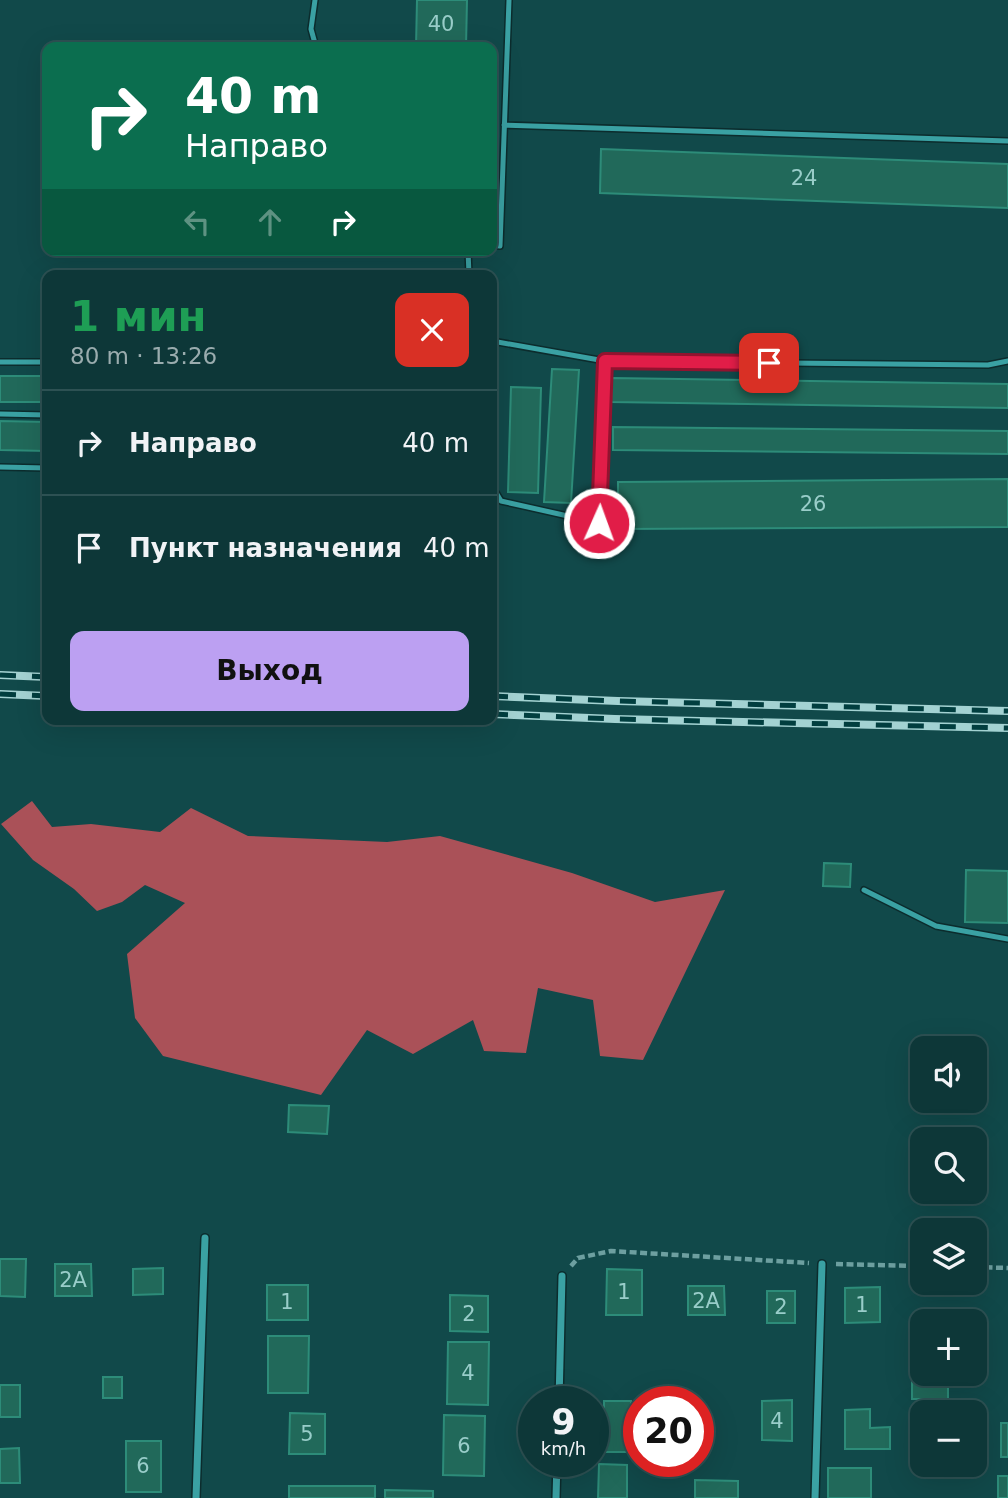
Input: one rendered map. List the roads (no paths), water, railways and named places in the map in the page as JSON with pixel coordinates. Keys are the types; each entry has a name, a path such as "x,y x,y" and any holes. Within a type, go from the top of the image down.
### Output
{"street":[{"path":"197,1498 205,1238"},
{"path":"815,1498 822,1264"},
{"path":"559,1386 562,1276"},
{"path":"556,1498 557,1477"}],"lane":[{"path":"315,0 311,29 315,42"},
{"path":"497,246 500,246 509,0"},
{"path":"504,125 1008,141"},
{"path":"497,342 605,361 988,365 1008,361"},
{"path":"497,494 501,501 599,523 605,361"},
{"path":"0,362 42,362"},
{"path":"0,414 42,415"},
{"path":"0,467 42,468"},
{"path":"864,891 936,926 1008,939"}],"railway":[{"path":"0,675 42,677"},
{"path":"0,694 42,696"},
{"path":"497,696 1008,711"},
{"path":"497,714 1008,728"}]}
